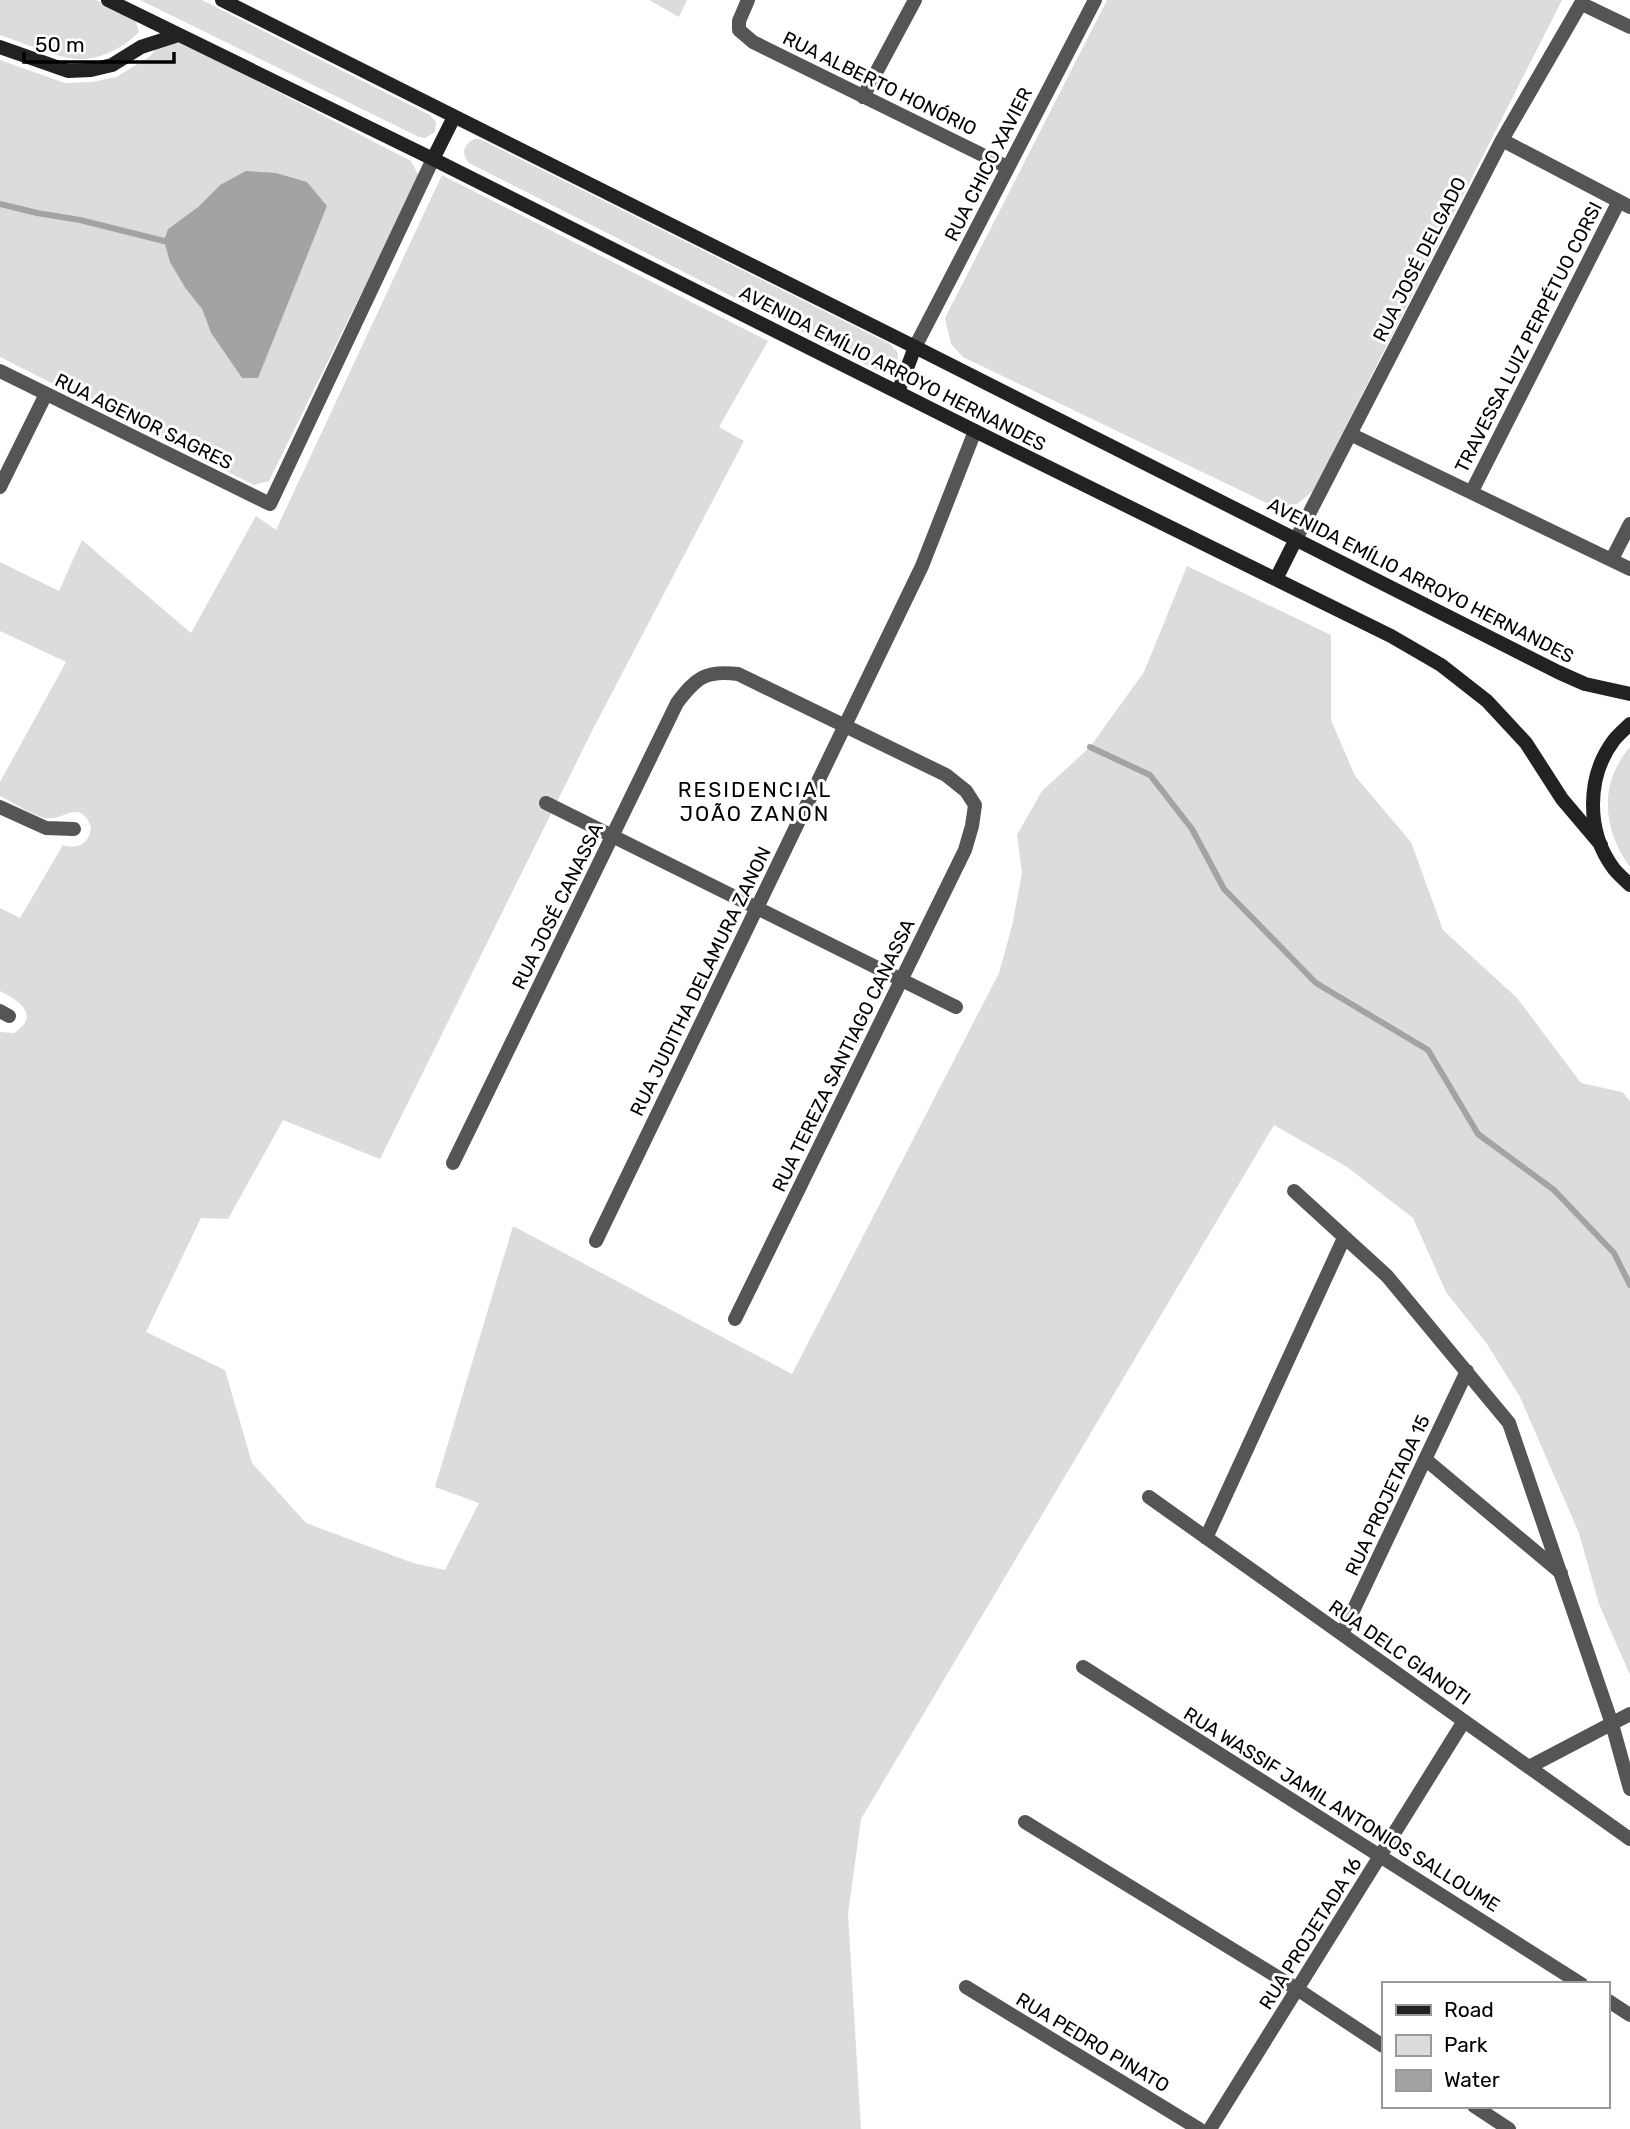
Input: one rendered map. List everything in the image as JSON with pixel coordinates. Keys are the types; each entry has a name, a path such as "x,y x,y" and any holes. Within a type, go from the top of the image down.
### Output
{"main road":[{"name":"AVENIDA EMÍLIO ARROYO HERNANDES","path":"108,0 1391,636 1441,665 1486,701 1526,743 1562,799 1601,845"},
{"name":"AVENIDA EMÍLIO ARROYO HERNANDES","path":"222,0 1558,672 1585,684 1630,694"},
{"path":"0,47 68,71 91,70 112,65 141,47 178,35"},
{"path":"433,159 454,117"},
{"path":"898,392 915,347"},
{"path":"1276,579 1296,539"},
{"path":"1630,724 1614,740 1601,764 1593,791 1593,819 1601,845 1614,869 1630,885"}],"street":[{"name":"RUA ALBERTO HONÓRIO","path":"748,0 739,20 739,30 752,42 1007,167"},
{"path":"863,97 915,0"},
{"name":"RUA CHICO XAVIER","path":"915,347 1095,0"},
{"path":"1583,2 1630,27"},
{"name":"RUA JOSÉ DELGADO","path":"1296,539 1502,139 1583,2"},
{"path":"1502,139 1624,204"},
{"name":"RUA AGENOR SAGRES","path":"0,371 270,505 433,159"},
{"name":"TRAVESSA LUIZ PERPÉTUO CORSI","path":"1472,491 1624,204"},
{"path":"0,487 46,394"},
{"name":"RUA JUDITHA DELAMURA ZANON","path":"596,1241 922,566 975,430"},
{"path":"1350,434 1630,569"},
{"path":"1612,559 1630,524"},
{"name":"RUA JOSÉ CANASSA","path":"453,1163 677,704 692,683 706,674 738,674 845,726"},
{"name":"RUA TEREZA SANTIAGO CANASSA","path":"735,1319 965,850 972,825 975,805 966,791 946,775 845,726"},
{"path":"546,803 956,1007"},
{"path":"0,807 46,828 74,829"},
{"path":"1294,1191 1387,1276 1509,1423 1612,1724 1630,1790"},
{"path":"1206,1538 1344,1238"},
{"name":"RUA PROJETADA 15","path":"1342,1634 1467,1371"},
{"path":"1425,1459 1561,1573"},
{"name":"RUA DELC GIANOTI","path":"1149,1497 1630,1839"},
{"name":"RUA WASSIF JAMIL ANTONIOS SALLOUME","path":"1083,1667 1578,1982"},
{"path":"1530,1768 1630,1714"},
{"name":"RUA PROJETADA 16","path":"1210,2129 1464,1721"},
{"path":"1025,1822 1297,1989 1382,2045"},
{"name":"RUA PEDRO PINATO","path":"966,1987 1199,2129"},
{"path":"1609,2001 1630,2014"},
{"path":"1477,2108 1509,2129"}],"green space":[{"path":"0,0 96,0 135,19 139,32 107,54 88,59 61,56 0,35"},
{"path":"140,0 202,0 430,115 436,122 435,132 425,138 419,137"},
{"path":"649,0 687,0 679,17"},
{"path":"1107,0 1562,0 1313,491 1297,504 1277,508 963,357 951,344 945,318"},
{"path":"181,42 411,161 419,176 269,481 254,485 0,357 0,60 65,83 92,82 116,77 149,57 160,45","holes":["220,185 327,206 257,378 242,378 211,333 202,309 186,289 168,229 198,207"]},
{"path":"474,139 480,139 890,344 898,353 897,365 889,371 879,371 469,163 464,150"},
{"path":"442,175 768,341 719,427 744,441 594,727 380,1159 283,1120 228,1219 201,1218 146,1332 225,1370 252,1463 306,1523 413,1563 445,1570 479,1503 435,1487 513,1226 792,1374 999,973 1012,926 1022,873 1017,835 1042,791 1090,747 1144,672 1187,566 1331,635 1331,720 1355,776 1411,842 1443,930 1517,998 1581,1083 1622,1092 1630,1101 1630,1675 1599,1604 1579,1533 1520,1397 1487,1344 1446,1292 1413,1218 1347,1167 1274,1125 861,1819 848,1914 861,2129 0,2129 0,1032 14,1033 22,1026 27,1014 20,1003 0,991 0,908 20,918 63,845 74,847 82,844 86,841 91,827 82,814 76,812 45,818 0,796 0,782 66,662 0,631 0,562 59,591 82,540 191,633 256,516 276,530"},
{"path":"1630,747 1630,867 1614,838 1608,807 1613,776"}],"water":[{"path":"246,171 276,173 307,182 327,206 258,378 242,378 211,333 202,309 170,262 164,241 168,229 198,207 220,185"}],"waterway":[{"path":"0,204 164,241 172,239"},
{"path":"1090,747 1150,775 1192,829 1224,889 1316,983 1428,1050 1478,1134 1554,1190 1614,1253 1630,1285"}],"district":[{"name":"RESIDENCIAL JOÃO ZANON","path":"755,802"}]}
